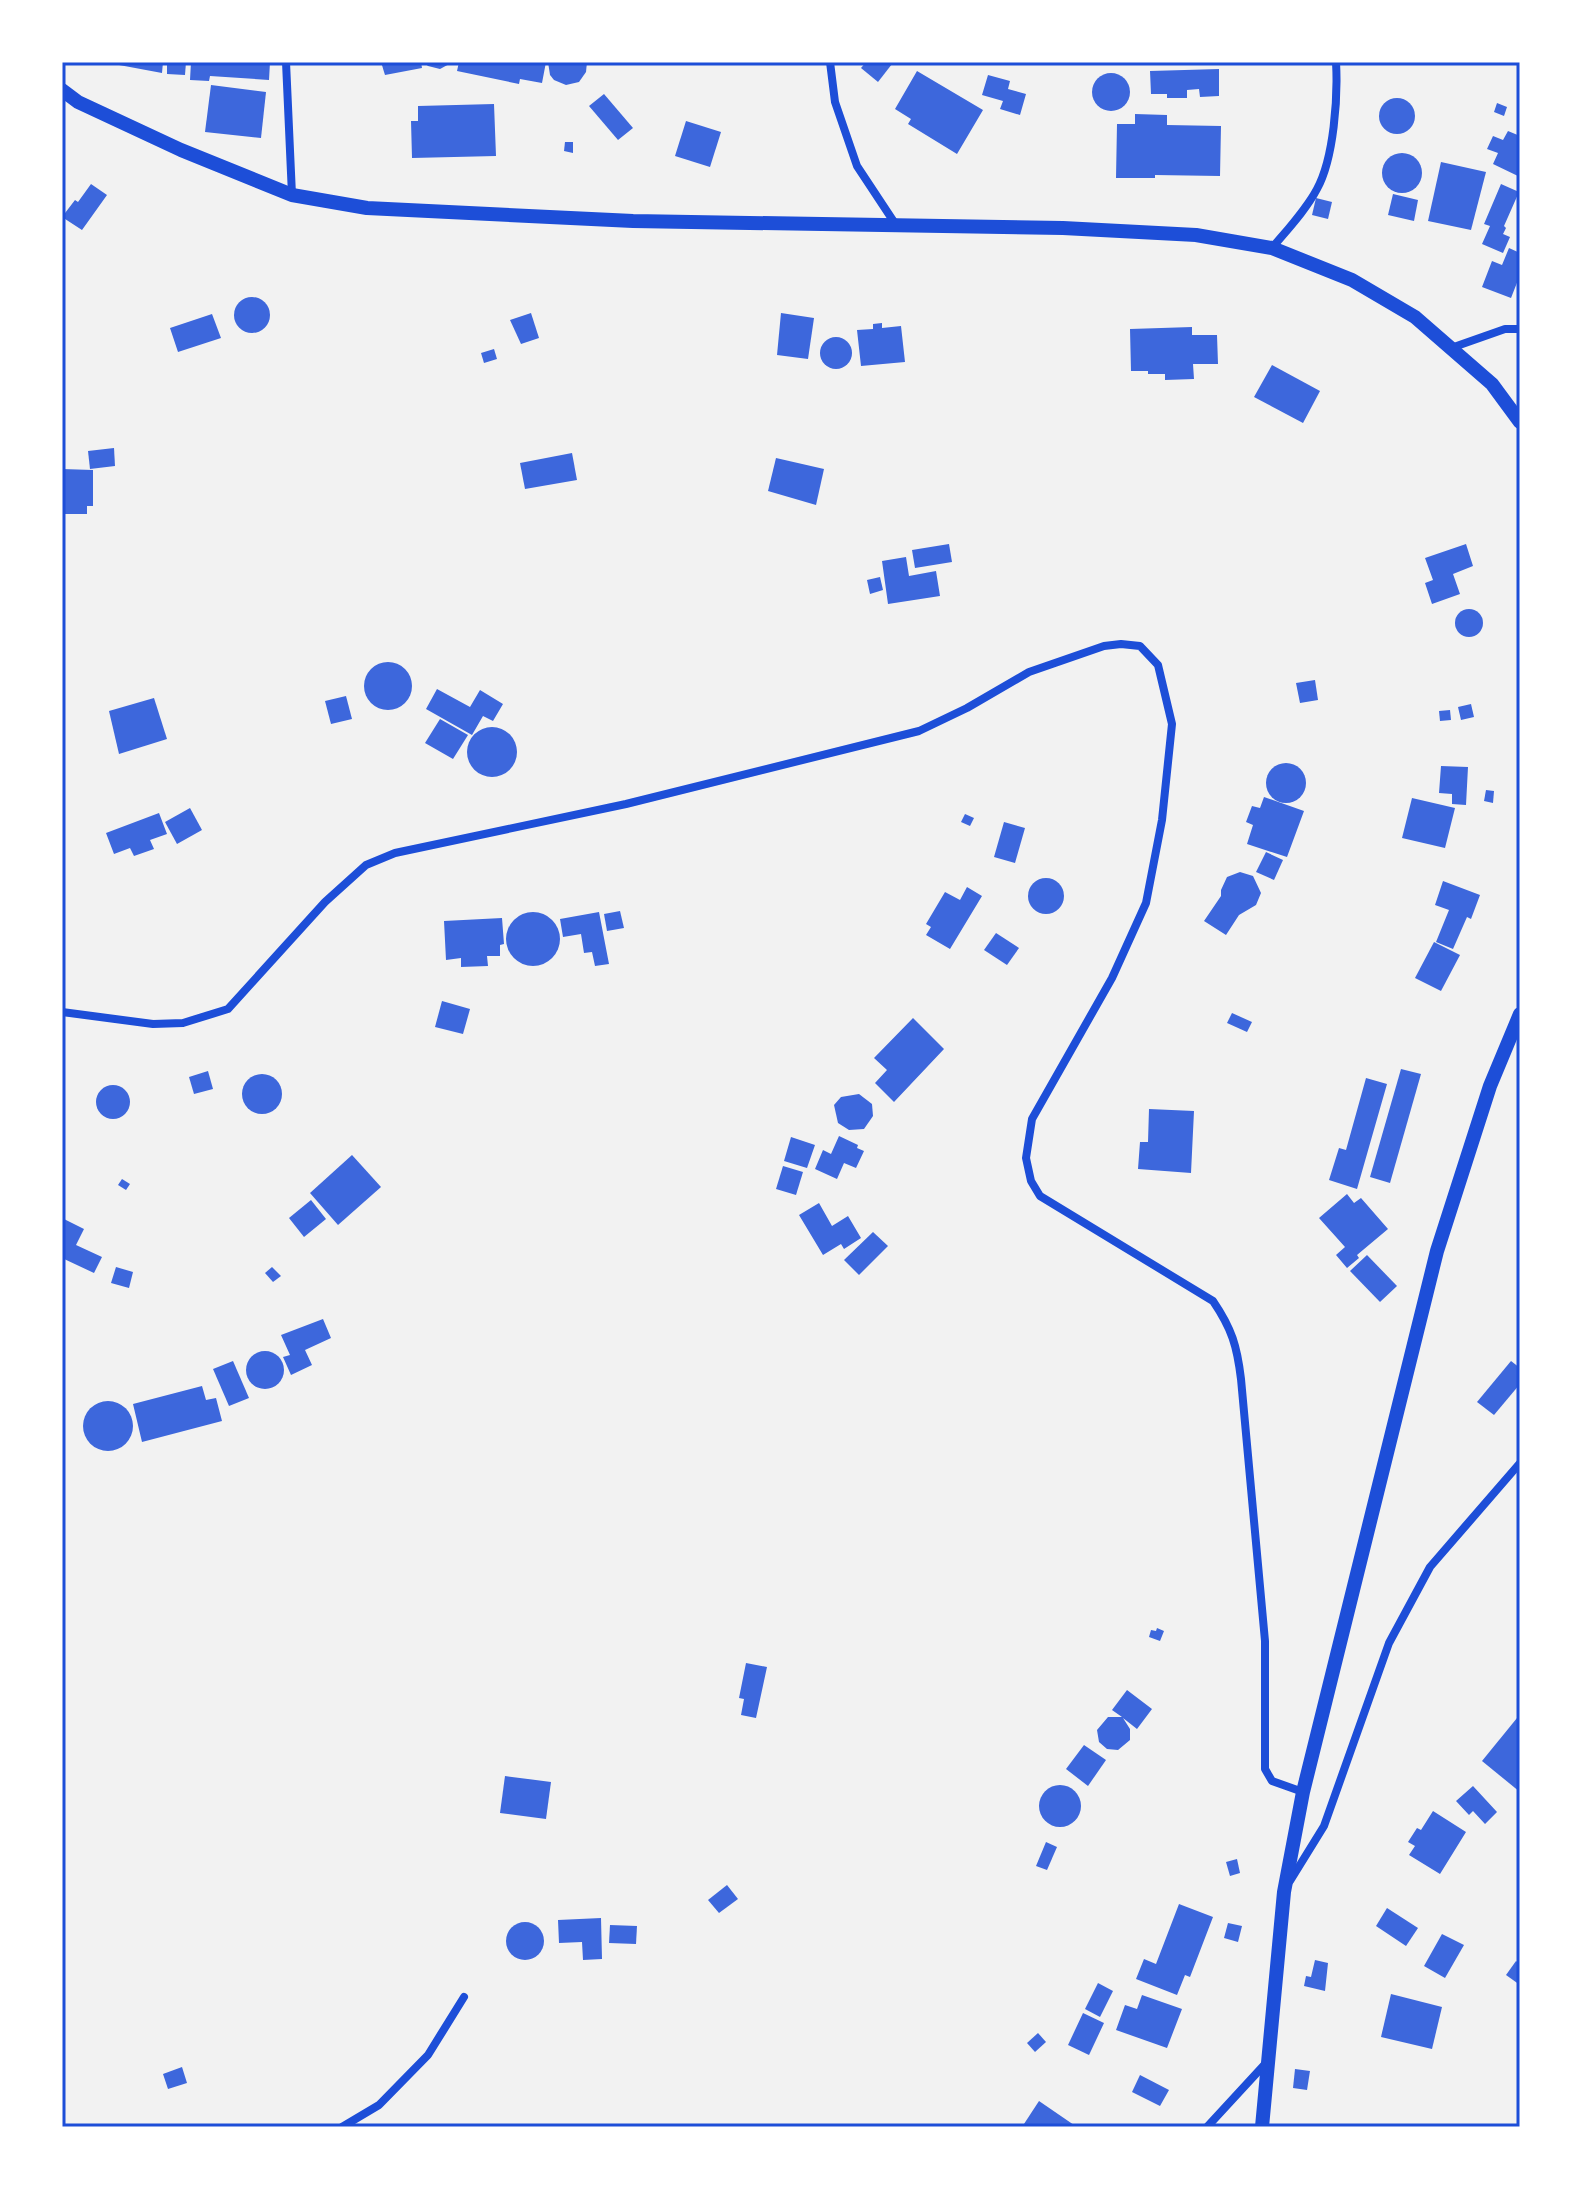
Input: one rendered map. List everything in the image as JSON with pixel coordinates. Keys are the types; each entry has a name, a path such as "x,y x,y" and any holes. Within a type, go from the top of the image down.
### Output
{"street":[{"path":"286,62 292,195"},
{"path":"830,62 835,102 857,166 897,225"},
{"path":"1272,248 1317,189 1328,160 1336,62"},
{"path":"62,90 78,102 181,150 292,195 367,208 633,221 1063,228 1196,235 1272,248 1352,280 1415,317 1492,384 1520,422"},
{"path":"1450,348 1505,329 1520,329"},
{"path":"62,1012 153,1024 183,1023 228,1009 325,902 366,865 395,853 626,804 919,731 967,708 1029,672 1104,646 1140,646 1158,665 1172,724 1162,820 1146,903 1112,978 1032,1119 1026,1158 1031,1181 1040,1196 1213,1301 1229,1325 1237,1344 1241,1379 1265,1641 1265,1769 1272,1781 1303,1792"},
{"path":"1262,2127 1284,1892 1303,1792 1437,1251 1490,1086 1520,1014"},
{"path":"1284,1892 1324,1826 1389,1643 1430,1567 1520,1463"},
{"path":"342,2127 379,2105 428,2055 464,1997"},
{"path":"1207,2127 1268,2061"}],"building":[{"path":"103,62 163,62 162,73"},
{"path":"167,62 186,62 185,75 167,74"},
{"path":"191,62 270,62 269,80 210,76 209,81 190,80"},
{"path":"381,62 421,62 422,68 385,75"},
{"path":"423,62 453,62 440,69"},
{"path":"459,62 546,62 542,83 520,79 519,84 457,71"},
{"path":"548,62 587,62 586,72 579,82 566,85 550,75"},
{"path":"866,62 892,64 878,82 861,68"},
{"path":"1219,69 1219,96 1200,97 1199,89 1187,90 1187,98 1151,94 1150,71"},
{"path":"917,71 983,110 957,154 908,124 911,119 895,109"},
{"path":"1111,73 1125,78 1130,92 1125,106 1111,111 1097,106 1092,92 1097,78"},
{"path":"988,75 1010,81 1008,89 1026,94 1020,115 1000,109 1003,101 982,95"},
{"path":"211,85 266,92 261,138 205,132"},
{"path":"604,94 633,128 618,140 589,106"},
{"path":"1397,98 1410,103 1415,116 1410,129 1397,134 1384,129 1379,116 1384,103"},
{"path":"1497,103 1507,107 1504,116 1494,112"},
{"path":"494,104 496,156 412,158 411,121 418,121 418,106"},
{"path":"1135,114 1167,115 1167,125 1221,126 1220,176 1116,178 1117,124 1135,124"},
{"path":"686,121 721,132 710,167 675,156"},
{"path":"1508,131 1520,136 1520,177 1493,164 1498,153 1487,149 1493,136 1503,140"},
{"path":"565,142 573,142 573,153 564,151"},
{"path":"1402,153 1416,159 1422,173 1416,187 1402,193 1388,187 1382,173 1388,159"},
{"path":"1441,162 1486,172 1471,230 1428,221"},
{"path":"91,184 107,195 82,230 62,217"},
{"path":"1501,184 1519,192 1504,226 1503,234 1510,237 1503,253 1482,244 1490,226 1484,224"},
{"path":"1393,194 1418,200 1414,221 1388,215"},
{"path":"1316,198 1332,202 1328,219 1312,215"},
{"path":"1509,248 1520,253 1520,275 1511,298 1482,287 1492,261 1502,265"},
{"path":"252,297 265,302 270,315 265,328 252,333 239,328 234,315 239,302"},
{"path":"531,313 539,338 521,344 510,320"},
{"path":"781,313 814,318 808,359 777,355"},
{"path":"212,314 221,338 178,352 170,328"},
{"path":"882,323 882,328 901,326 905,362 861,366 857,330 873,329 873,324"},
{"path":"1192,327 1192,335 1217,335 1218,364 1193,364 1194,379 1165,380 1165,374 1131,371 1130,329"},
{"path":"836,337 848,341 852,353 848,365 836,369 824,365 820,353 824,341"},
{"path":"494,349 497,359 484,363 481,353"},
{"path":"1272,365 1320,391 1303,423 1254,397"},
{"path":"114,448 115,466 90,469 88,451"},
{"path":"572,453 577,480 525,489 520,463"},
{"path":"776,458 824,469 816,505 768,491"},
{"path":"62,469 93,470 93,506 87,506 87,514 62,514"},
{"path":"949,544 952,562 915,568 912,550"},
{"path":"1466,544 1473,566 1453,574 1460,594 1432,604 1425,583 1433,580 1425,558"},
{"path":"906,557 909,576 936,571 940,596 888,604 882,561"},
{"path":"880,577 883,590 870,594 867,580"},
{"path":"1469,609 1479,613 1483,623 1479,633 1469,637 1459,633 1455,623 1459,613"},
{"path":"388,662 405,669 412,686 405,703 388,710 371,703 364,686 371,669"},
{"path":"1315,680 1318,700 1300,703 1296,683"},
{"path":"437,689 470,707 480,690 503,704 493,721 483,716 472,735 426,709"},
{"path":"346,696 352,719 331,724 325,701"},
{"path":"154,698 167,739 119,754 109,711"},
{"path":"1471,704 1474,717 1461,720 1458,707"},
{"path":"1450,710 1451,720 1440,721 1439,711"},
{"path":"440,719 468,735 453,759 425,743"},
{"path":"492,727 510,734 517,752 510,770 492,777 474,770 467,752 474,734"},
{"path":"1286,763 1300,769 1306,783 1300,797 1286,803 1272,797 1266,783 1272,769"},
{"path":"1441,766 1468,767 1466,805 1452,804 1452,794 1439,793"},
{"path":"1486,790 1494,791 1493,803 1484,801"},
{"path":"1264,797 1304,811 1287,857 1247,844 1253,825 1246,822 1252,806 1260,808"},
{"path":"1412,798 1455,808 1445,848 1402,838"},
{"path":"190,808 202,830 177,844 165,822"},
{"path":"159,813 167,834 150,840 154,849 134,856 130,848 114,854 106,833"},
{"path":"965,814 974,818 970,826 961,822"},
{"path":"1004,822 1025,828 1015,863 994,857"},
{"path":"1266,852 1283,860 1274,880 1256,872"},
{"path":"1240,872 1253,876 1261,893 1256,905 1239,915 1226,935 1204,921 1221,896 1227,877"},
{"path":"1046,878 1058,884 1064,896 1058,908 1046,914 1034,908 1028,896 1034,884"},
{"path":"1443,881 1480,895 1471,919 1467,917 1453,949 1436,942 1449,910 1435,905"},
{"path":"967,887 982,896 950,949 926,935 931,927 926,924 945,892 960,900"},
{"path":"620,911 624,928 607,931 604,914"},
{"path":"533,912 552,920 560,939 552,958 533,966 514,958 506,939 514,920"},
{"path":"599,912 609,964 595,966 592,952 584,953 581,934 563,937 560,919"},
{"path":"502,918 504,944 500,945 500,956 487,956 488,966 461,967 461,958 446,960 444,921"},
{"path":"996,933 1019,948 1007,965 984,950"},
{"path":"1434,942 1460,955 1441,991 1415,978"},
{"path":"442,1001 470,1009 463,1034 435,1027"},
{"path":"1232,1013 1252,1022 1247,1032 1227,1023"},
{"path":"913,1018 944,1049 894,1102 875,1083 887,1070 874,1058"},
{"path":"1401,1069 1421,1074 1390,1183 1370,1177"},
{"path":"208,1071 213,1089 194,1094 189,1077"},
{"path":"262,1074 276,1080 282,1094 276,1108 262,1114 248,1108 242,1094 248,1080"},
{"path":"1366,1078 1387,1084 1357,1189 1329,1180 1339,1148 1346,1150"},
{"path":"113,1085 125,1090 130,1102 125,1114 113,1119 101,1114 96,1102 101,1090"},
{"path":"859,1094 872,1104 873,1116 864,1129 849,1130 838,1123 834,1105 841,1097"},
{"path":"1149,1109 1194,1111 1191,1173 1138,1169 1140,1142 1148,1142"},
{"path":"839,1136 864,1151 856,1168 844,1163 837,1179 815,1169 823,1150 831,1154"},
{"path":"791,1137 815,1145 807,1168 784,1161"},
{"path":"352,1155 381,1187 338,1225 310,1193"},
{"path":"783,1166 803,1172 796,1195 776,1189"},
{"path":"122,1179 130,1184 126,1190 118,1185"},
{"path":"1347,1194 1354,1203 1361,1198 1388,1229 1357,1255 1359,1258 1347,1268 1336,1255 1345,1247 1319,1218"},
{"path":"311,1200 326,1219 304,1237 289,1218"},
{"path":"819,1203 832,1226 848,1216 861,1238 844,1249 841,1244 823,1255 799,1215"},
{"path":"62,1218 84,1229 76,1245 102,1257 94,1273 62,1258"},
{"path":"873,1232 888,1246 859,1275 844,1260"},
{"path":"1367,1255 1397,1286 1380,1302 1350,1271"},
{"path":"116,1267 133,1272 129,1288 111,1283"},
{"path":"272,1267 281,1276 273,1282 265,1273"},
{"path":"323,1319 331,1338 305,1350 312,1365 291,1375 283,1357 290,1355 281,1335"},
{"path":"265,1351 278,1357 284,1370 278,1383 265,1389 252,1383 246,1370 252,1357"},
{"path":"233,1361 249,1398 229,1406 213,1369"},
{"path":"1511,1361 1520,1368 1520,1384 1494,1415 1477,1402"},
{"path":"202,1386 206,1400 216,1398 222,1421 142,1442 133,1404"},
{"path":"108,1401 126,1408 133,1426 126,1444 108,1451 90,1444 83,1426 90,1408"},
{"path":"1157,1628 1164,1631 1160,1641 1149,1637 1151,1630 1156,1631"},
{"path":"746,1663 767,1667 756,1718 741,1715 744,1699 739,1698"},
{"path":"1127,1690 1152,1709 1137,1729 1123,1718 1130,1729 1130,1740 1118,1750 1107,1749 1099,1742 1097,1730 1108,1717 1122,1717 1112,1710"},
{"path":"1517,1718 1520,1720 1520,1792 1482,1761"},
{"path":"1084,1745 1106,1760 1088,1786 1066,1769"},
{"path":"505,1776 551,1782 546,1819 500,1813"},
{"path":"1060,1785 1075,1791 1081,1806 1075,1821 1060,1827 1045,1821 1039,1806 1045,1791"},
{"path":"1473,1786 1497,1812 1485,1824 1473,1811 1469,1815 1456,1801"},
{"path":"1433,1811 1466,1832 1440,1874 1409,1855 1415,1846 1408,1842 1417,1828 1421,1830"},
{"path":"1046,1842 1057,1847 1047,1870 1036,1866"},
{"path":"1237,1859 1240,1873 1230,1876 1226,1862"},
{"path":"727,1885 738,1899 719,1913 708,1900"},
{"path":"1179,1904 1213,1917 1190,1977 1185,1975 1177,1995 1136,1979 1144,1959 1156,1964"},
{"path":"1387,1908 1418,1928 1406,1946 1376,1926"},
{"path":"601,1918 602,1959 583,1960 582,1942 559,1943 558,1920"},
{"path":"525,1922 539,1927 544,1941 539,1955 525,1960 511,1955 506,1941 511,1927"},
{"path":"1228,1923 1242,1926 1238,1942 1224,1938"},
{"path":"610,1925 637,1926 636,1944 609,1943"},
{"path":"1442,1934 1464,1945 1445,1978 1424,1966"},
{"path":"1315,1960 1328,1963 1325,1991 1304,1986 1306,1976 1311,1977"},
{"path":"1516,1961 1520,1964 1520,1985 1506,1975"},
{"path":"1098,1983 1113,1991 1100,2017 1085,2009"},
{"path":"1391,1994 1442,2007 1432,2049 1381,2037"},
{"path":"1142,1995 1182,2009 1167,2048 1116,2030 1125,2005 1137,2009"},
{"path":"1083,2013 1104,2023 1089,2055 1068,2045"},
{"path":"1038,2033 1046,2042 1035,2052 1027,2043"},
{"path":"182,2067 187,2083 168,2089 163,2074"},
{"path":"1295,2069 1310,2071 1307,2090 1293,2088"},
{"path":"1140,2075 1169,2090 1160,2106 1132,2092"},
{"path":"1039,2101 1074,2125 1073,2127 1022,2127"}]}
